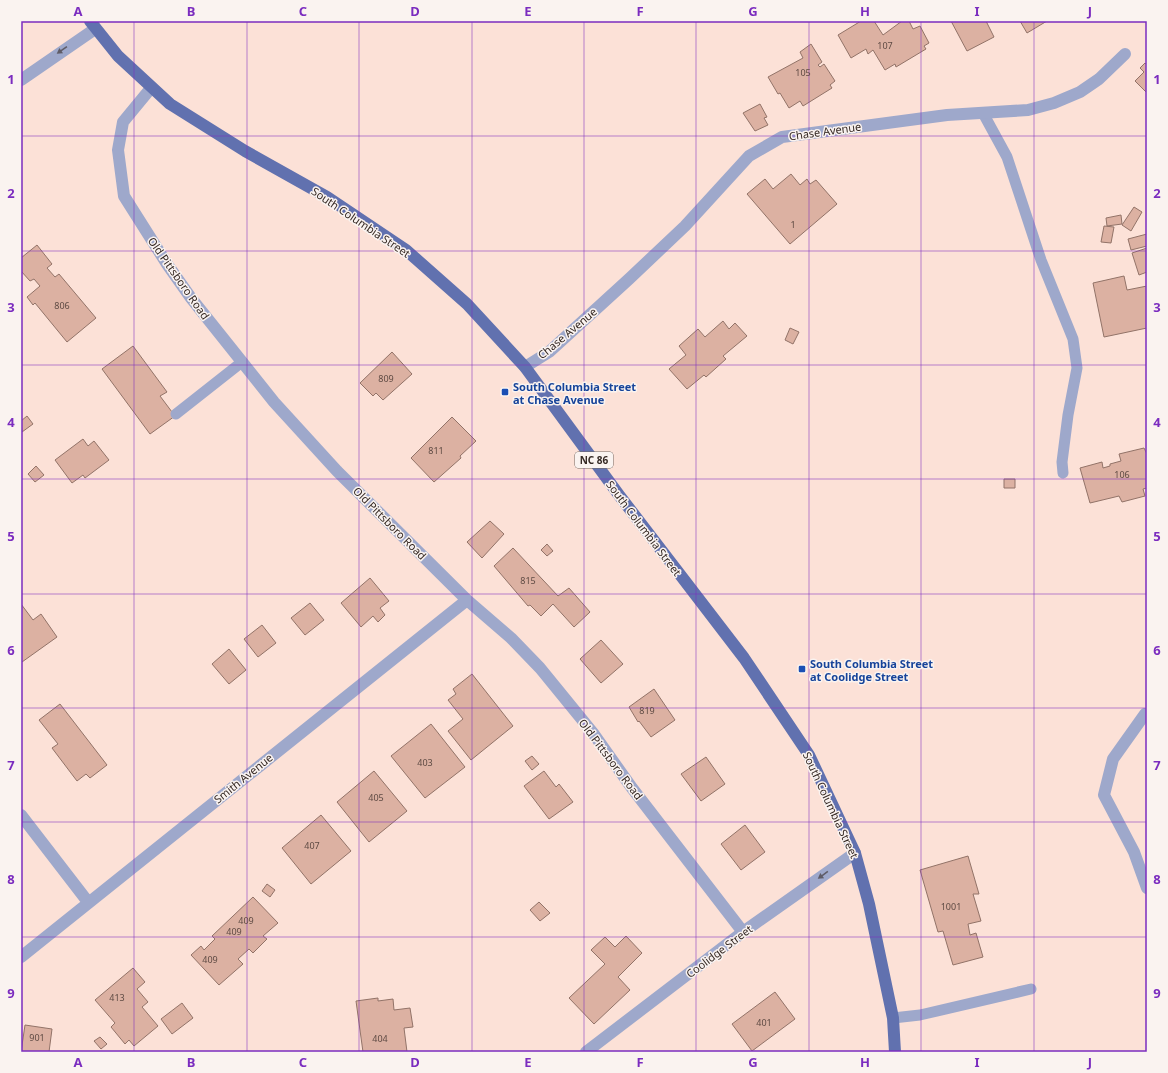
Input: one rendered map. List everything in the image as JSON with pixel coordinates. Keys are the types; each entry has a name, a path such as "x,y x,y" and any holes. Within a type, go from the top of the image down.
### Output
{"main road":[{"name":"South Columbia Street","path":"92,25 118,56 170,104 245,151 327,197 406,250 467,304 525,367 620,496 744,658 809,755 855,853 869,904 892,1018 895,1052"}],"street":[{"path":"21,80 92,25"},
{"name":"Chase Avenue","path":"525,367 549,352 646,263 685,226 749,156 782,137 917,119 1028,110 1054,103 1073,95 1099,79 1125,54"},
{"name":"Old Pittsboro Road","path":"151,88 123,122 118,150 124,196 167,264 274,402 337,471 467,600 511,638 540,668 593,733 632,788 743,932"},
{"name":"Smith Avenue","path":"21,957 467,600"},
{"path":"1146,713 1113,759 1104,795 1134,852 1147,888"},
{"path":"21,815 88,902"},
{"name":"Coolidge Street","path":"586,1052 743,932 855,853"}],"lane":[{"path":"983,113 1007,157 1041,260 1073,339 1077,368 1068,415 1062,462 1063,473"},
{"path":"176,414 242,362"},
{"path":"892,1018 920,1015 1031,989"}],"building":[{"path":"861,21 874,21 883,35 902,21 909,21 913,29 920,26 929,43 924,46 926,49 896,67 895,64 885,70 873,50 868,54 866,49 851,58 838,35"},
{"path":"951,21 986,21 994,37 967,51"},
{"path":"1020,21 1047,21 1027,33"},
{"path":"811,44 822,62 818,65 820,67 824,64 835,81 830,85 832,88 803,106 800,101 789,108 780,93 778,94 768,77 803,58 800,52"},
{"path":"1145,63 1147,65 1147,93 1135,81 1144,72 1140,68"},
{"path":"760,104 767,117 764,118 768,125 755,131 743,113"},
{"path":"791,174 800,185 807,179 810,184 816,180 837,204 790,244 747,194 765,179 773,189"},
{"path":"1134,207 1142,212 1131,231 1122,225"},
{"path":"1121,215 1122,224 1107,226 1106,218"},
{"path":"1104,226 1114,227 1111,243 1101,242"},
{"path":"1147,234 1147,246 1131,250 1128,239"},
{"path":"37,245 52,264 47,268 55,277 59,274 96,318 67,342 35,303 33,305 27,297 40,286 34,279 30,281 21,271 21,258"},
{"path":"1147,248 1147,272 1139,275 1132,253"},
{"path":"1124,276 1127,290 1147,286 1147,328 1104,337 1093,283"},
{"path":"723,321 729,329 735,323 747,336 723,356 726,359 706,377 704,375 687,389 669,369 686,355 679,346 698,329 705,337"},
{"path":"790,328 799,332 793,344 785,340"},
{"path":"133,346 167,392 160,396 175,416 150,434 102,369"},
{"path":"392,352 412,374 383,400 376,393 373,396 360,383"},
{"path":"27,416 33,424 22,432 21,421"},
{"path":"452,417 476,441 460,456 461,458 434,482 411,458"},
{"path":"83,439 88,446 94,441 109,460 85,478 83,475 72,483 55,460"},
{"path":"1144,448 1147,454 1147,488 1143,489 1145,496 1122,502 1119,496 1090,503 1080,468 1102,462 1103,468 1110,466 1110,464 1121,461 1119,454"},
{"path":"36,466 44,475 35,482 28,474"},
{"path":"1004,479 1015,479 1015,488 1004,488"},
{"path":"490,521 504,534 482,558 467,542"},
{"path":"547,544 553,551 547,556 541,550"},
{"path":"513,548 558,596 569,588 590,612 574,627 553,604 541,616 530,605 528,606 494,566"},
{"path":"370,578 389,601 380,608 385,615 378,622 373,616 361,627 341,603"},
{"path":"310,603 324,620 305,635 291,618"},
{"path":"21,604 33,620 41,614 57,637 22,662 21,660"},
{"path":"262,625 276,643 258,657 244,639"},
{"path":"601,640 623,664 601,683 580,659"},
{"path":"229,649 246,670 229,684 212,664"},
{"path":"472,674 513,726 471,760 448,731 463,719 448,700 456,694 453,689"},
{"path":"654,689 675,720 651,737 639,721 638,722 629,707"},
{"path":"60,704 107,765 90,778 86,774 77,781 52,748 58,744 39,720"},
{"path":"431,724 465,767 425,798 391,756"},
{"path":"532,756 539,764 532,770 525,761"},
{"path":"706,757 725,784 701,801 681,774"},
{"path":"374,771 407,811 369,842 337,802"},
{"path":"544,771 556,787 559,784 573,802 549,819 524,786"},
{"path":"321,815 351,851 311,884 282,848"},
{"path":"745,825 765,852 741,870 721,844"},
{"path":"968,856 979,894 973,894 981,921 968,924 970,935 976,933 983,957 953,965 943,931 938,932 920,870"},
{"path":"267,884 275,890 270,897 262,891"},
{"path":"253,897 278,923 263,936 267,939 253,953 249,949 238,959 243,964 219,985 191,955 201,946 204,950 215,939 212,936"},
{"path":"539,902 550,913 540,921 530,910"},
{"path":"626,936 642,953 618,977 630,990 594,1024 569,998 605,964 591,950 605,937 615,947"},
{"path":"133,968 145,982 137,989 148,1002 142,1007 158,1026 134,1046 129,1040 125,1044 111,1027 115,1023 95,1000"},
{"path":"775,992 795,1019 752,1051 732,1024"},
{"path":"378,998 378,1001 393,999 394,1010 410,1008 413,1027 404,1028 407,1052 363,1052 356,1001"},
{"path":"182,1003 193,1018 172,1034 161,1019"},
{"path":"25,1025 52,1029 49,1052 21,1052"},
{"path":"100,1037 107,1044 101,1049 94,1041"}],"place":[{"name":"South Columbia Street at Chase Avenue","path":"505,392"},
{"name":"South Columbia Street at Coolidge Street","path":"802,669"}]}
